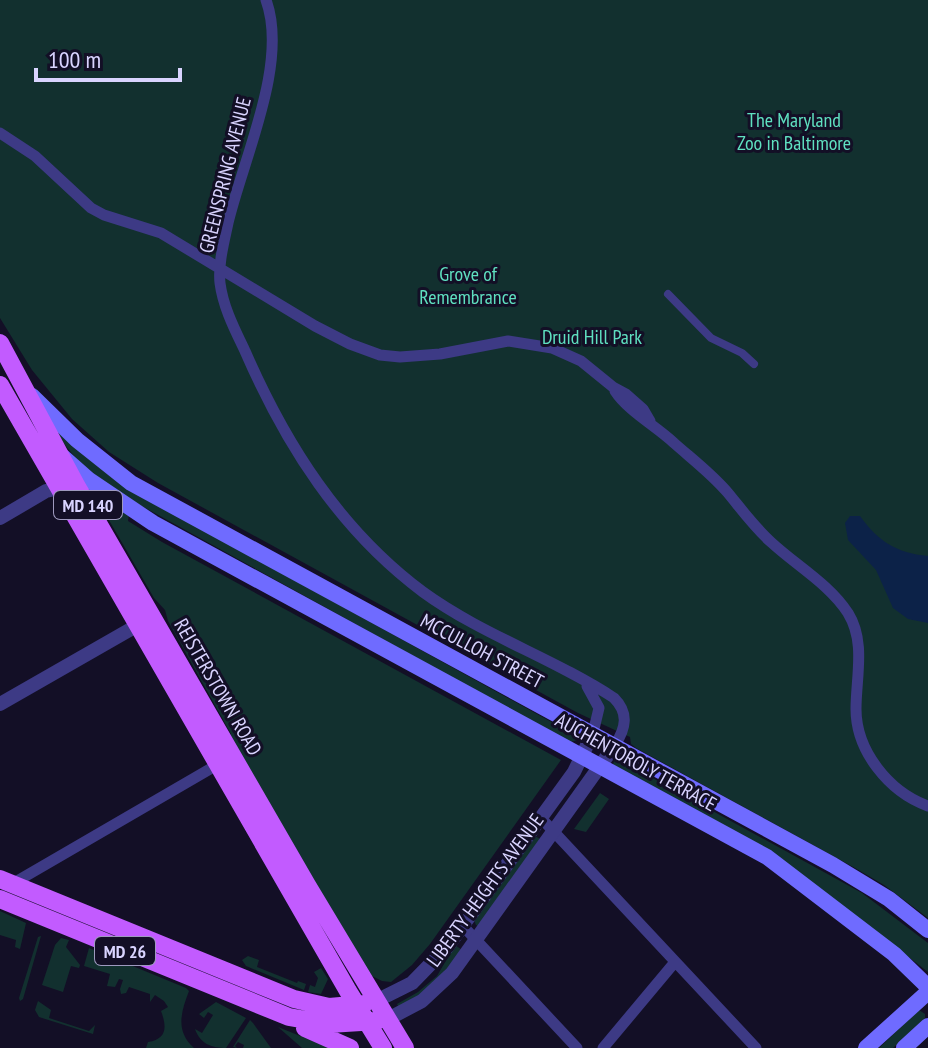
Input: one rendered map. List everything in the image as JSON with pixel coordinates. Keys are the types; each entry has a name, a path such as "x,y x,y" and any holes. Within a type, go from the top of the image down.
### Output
{"main road":[{"name":"REISTERSTOWN ROAD","path":"0,343 59,454 67,486"},
{"name":"MCCULLOH STREET","path":"28,392 77,440 131,483 844,871 889,899 928,930"},
{"name":"REISTERSTOWN ROAD","path":"4,393 67,486 225,760 357,1006 383,1048"},
{"name":"AUCHENTOROLY TERRACE","path":"4,393 59,454 89,480 153,523 583,755 778,865 894,954 928,990"},
{"name":"REISTERSTOWN ROAD","path":"225,760 378,1000 405,1048"},
{"name":"LIBERTY HEIGHTS AVENUE","path":"6,882 294,999 329,1007 357,1006 378,1000"},
{"name":"LIBERTY HEIGHTS AVENUE","path":"0,899 259,1006 318,1023 367,1023 388,1019"},
{"path":"866,1048 928,990"},
{"path":"259,1006 350,1048"},
{"path":"904,1048 928,1026"}],"street":[{"name":"GREENSPRING AVENUE","path":"266,0 274,29 272,59 228,223 220,268 221,290 229,315 275,414 316,483 346,521 408,579 438,602 611,696 622,707 624,727 615,745"},
{"path":"0,133 35,156 91,208 161,233 315,326 372,352 400,357 421,356 508,341 535,344 581,361 613,387 629,407 650,421 712,476 772,544 821,584 842,606 857,637 856,717 863,742 870,757 892,784 928,806"},
{"path":"668,294 711,338 742,353 754,364"},
{"path":"0,518 46,491 67,486"},
{"path":"0,704 145,621"},
{"path":"582,679 598,704 593,733"},
{"name":"LIBERTY HEIGHTS AVENUE","path":"378,1000 403,989 421,976 463,926 541,818 583,755 593,733"},
{"name":"LIBERTY HEIGHTS AVENUE","path":"388,1019 432,994 452,973 615,745"},
{"path":"6,882 225,760"},
{"path":"541,818 756,1048"},
{"path":"463,926 577,1048"},
{"path":"603,1048 675,962"}],"green space":[{"name":"Druid Hill Park","path":"0,0 928,0 928,918 855,868 636,748 631,744 630,737 578,713 158,483 109,452 72,419 32,370 0,318"},
{"path":"56,431 147,499 575,735 577,740 571,742 551,732 140,505 82,464"},
{"path":"111,505 129,514 128,521 162,542 561,760 430,944 412,965 391,982 370,975 228,738 231,734 168,621 165,610 154,598 106,515 103,508"},
{"path":"618,759 862,893 928,943 928,972 837,902 613,765"},
{"path":"600,793 609,799 586,832 574,829"},
{"path":"535,836 540,839 476,925 474,920"},
{"path":"0,911 26,923 20,949 15,947 16,940 0,935"},
{"path":"41,936 23,999 20,1001 38,937"},
{"path":"61,938 69,940 66,947 80,965 79,968 71,966 63,992 42,985 55,945"},
{"path":"455,945 462,950 430,989 399,1008 397,1004 437,976"},
{"path":"89,948 186,988 189,991 181,1021 184,1035 194,1048 146,1048 148,1042 162,1035 165,1027 161,1011 168,1007 155,995 150,1002 150,994 129,987 126,993 121,994 123,980 119,979 115,987 107,986 110,974 84,966"},
{"path":"248,956 259,960 257,967 306,984 304,990 246,966 242,960"},
{"path":"321,968 328,979 321,994 308,992 310,985 315,987 318,978 314,972"},
{"path":"38,1001 51,1010 49,1018 89,1031 95,1025 93,1034 39,1017 35,1010"},
{"path":"216,1002 246,1018 226,1048 207,1044 195,1029 202,1033 213,1015 208,1012 204,1018 199,1014"},
{"path":"919,1010 925,1018 893,1048 879,1048"},
{"path":"250,1020 271,1048 243,1048 244,1045 238,1042 237,1048 233,1047"},
{"path":"278,1027 330,1048 302,1048"}],"water":[{"path":"850,516 860,516 881,539 897,549 928,556 928,623 908,619 893,608 876,570 848,540 845,523"}],"park label":[{"name":"The Maryland Zoo in Baltimore","path":"794,132"},
{"name":"Grove of Remembrance","path":"468,286"}]}
